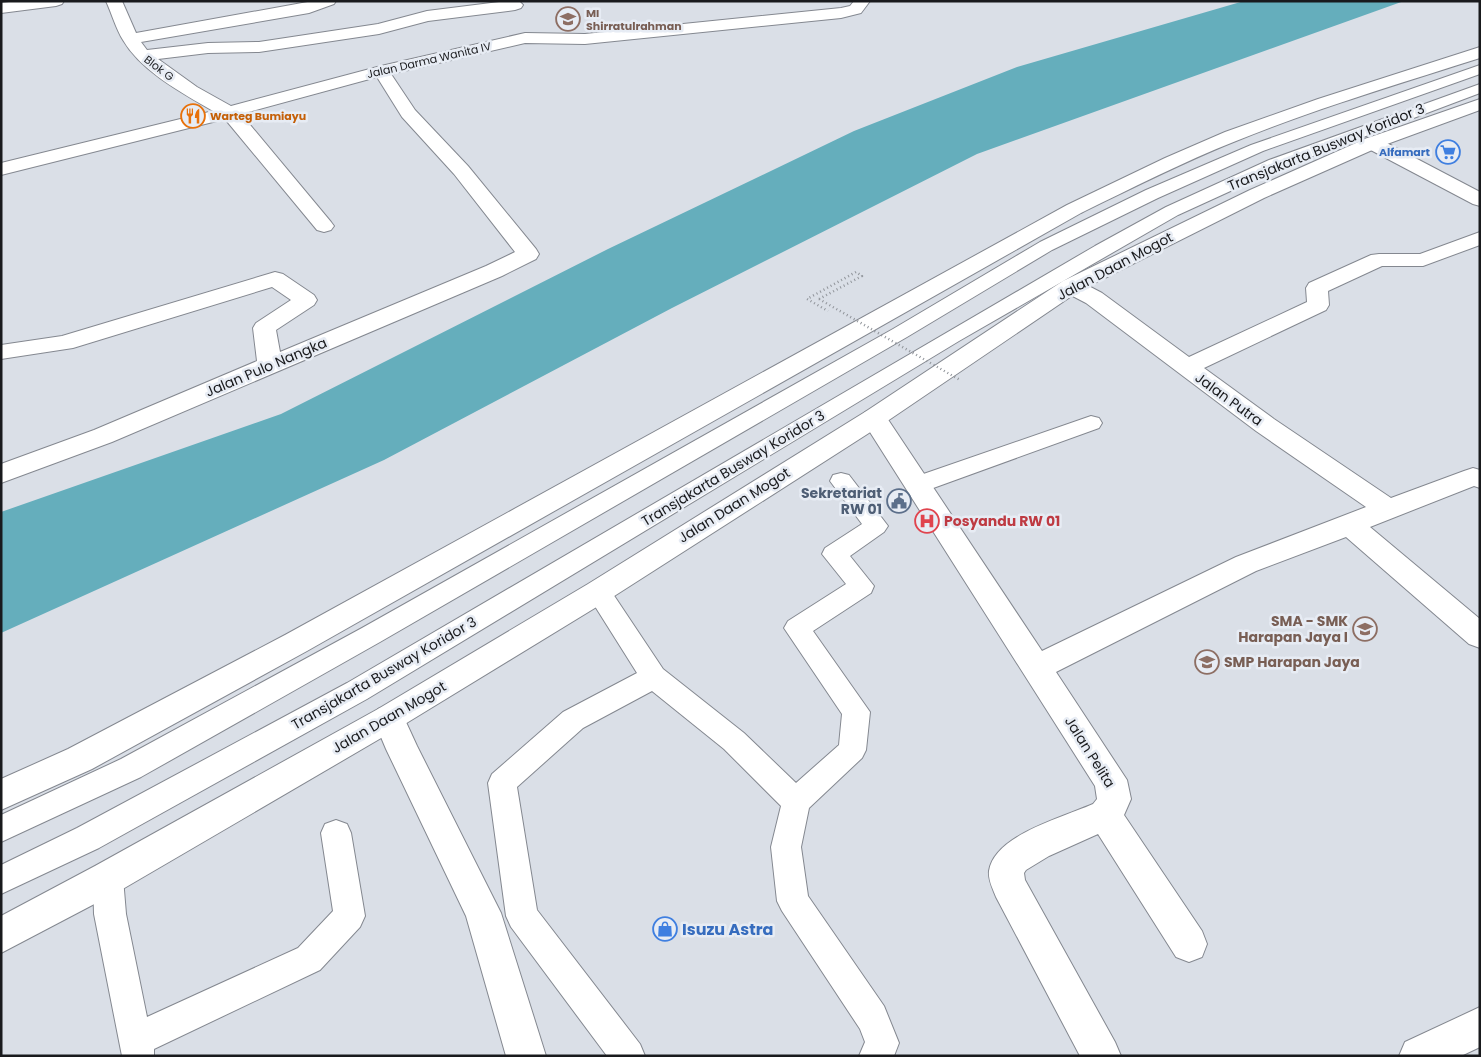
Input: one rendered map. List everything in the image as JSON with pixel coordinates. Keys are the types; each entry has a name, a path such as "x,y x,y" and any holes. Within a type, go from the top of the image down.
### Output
{"main road":[{"path":"1,8 56,1"},
{"name":"Blok G","path":"114,1 130,39 143,56 191,91 229,112"},
{"path":"130,39 309,8 328,1"},
{"name":"Jalan Darma Wanita IV","path":"1,169 229,112 381,71 519,17 564,40 585,39 784,12 841,13 855,10 862,1"},
{"path":"143,56 208,48 259,48 379,29 427,16 519,17"},
{"path":"1,795 80,759 296,643 1074,209 1148,172 1230,137 1306,108 1480,52"},
{"name":"Jalan Pulo Nangka","path":"1,474 44,460 183,404 270,365 494,271 528,254 462,170 408,113 381,71"},
{"name":"Jalan Daan Mogot","path":"1,935 108,878 389,718 598,592 874,418 1071,286 1257,194 1372,144 1480,104"},
{"path":"229,112 324,226"},
{"path":"1372,144 1480,200"},
{"path":"1186,367 1318,305 1317,288 1379,260 1423,260 1480,238"},
{"path":"1,352 65,343 275,279 306,300 264,328 270,365"},
{"name":"Jalan Putra","path":"1071,286 1094,298 1265,425 1388,510"},
{"name":"Jalan Pelita","path":"874,418 1110,780 1116,795 1113,806 1105,815"},
{"path":"1036,668 1246,564 1473,477 1480,479"},
{"path":"1350,524 1480,636"},
{"path":"389,718 402,749 484,913 526,1056"},
{"path":"1101,1056 1009,884 1006,874 1008,864 1025,850 1105,815 1189,944"},
{"path":"1419,1056 1480,1026"}],"lane":[{"name":"Transjakarta Busway Koridor 3","path":"1,829 131,768 363,640 891,338 1046,246 1152,194 1257,148 1480,68"},
{"name":"Transjakarta Busway Koridor 3","path":"1,880 88,838 357,690 977,322 1156,220 1275,164 1480,88"},
{"path":"917,484 1091,423"},
{"path":"841,481 876,526 834,554 862,586 797,628 856,712 852,750 796,802 786,847 793,901 872,1018 882,1042 876,1056"},
{"path":"598,592 654,676 734,741 796,802"},
{"path":"628,1056 522,916 502,783 573,720 654,676"},
{"path":"108,878 110,914 137,1048 309,959 349,916 336,833"}],"path":[{"path":"820,292 856,272 862,276 819,299 960,380"}],"water":[{"path":"1244,1 1404,1 977,154 672,308 384,460 1,633 1,512 281,414 608,249 854,131 1017,67"}],"place":[{"name":"MI Shirratulrahman","path":"568,19"},
{"name":"Warteg Bumiayu","path":"193,116"},
{"name":"Alfamart","path":"1448,152"},
{"name":"Sekretariat RW 01","path":"899,501"},
{"name":"Posyandu RW 01","path":"927,521"},
{"name":"SMA - SMK Harapan Jaya I","path":"1365,629"},
{"name":"SMP Harapan Jaya","path":"1207,662"},
{"name":"Isuzu Astra","path":"665,929"}]}
